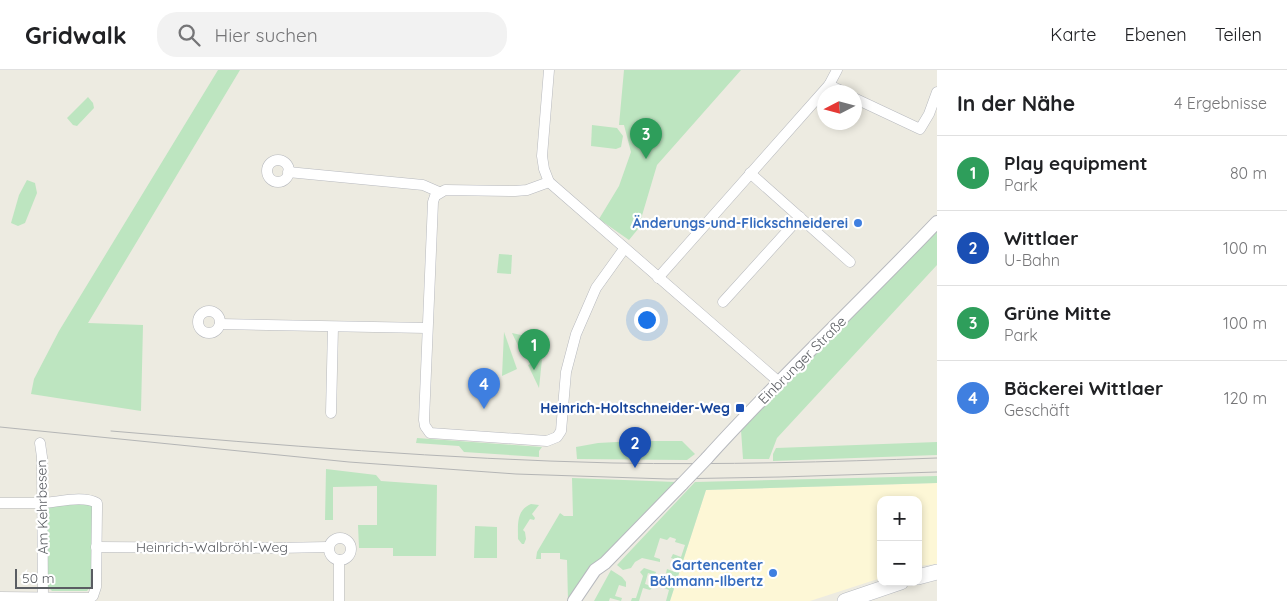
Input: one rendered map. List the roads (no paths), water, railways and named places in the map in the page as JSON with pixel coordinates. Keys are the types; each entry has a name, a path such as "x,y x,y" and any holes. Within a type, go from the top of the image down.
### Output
{"main road":[{"path":"922,576 937,572"},
{"path":"844,601 889,586"}],"street":[{"path":"549,70 542,156 549,182 778,382"},
{"path":"829,85 837,70"},
{"path":"862,102 920,129 929,114 937,92"},
{"path":"658,278 817,98"},
{"path":"288,172 423,185 439,192"},
{"path":"750,173 850,262"},
{"path":"549,182 527,190 492,192 450,189 439,192 435,196 433,202 424,420 426,429 430,433 550,441 557,437 561,431 566,372 576,334 596,288 624,249"},
{"path":"723,302 800,217"},
{"name":"Einbrunger Straße","path":"574,601 596,570 606,564 778,382 937,222"},
{"path":"220,324 427,328"},
{"path":"331,414 333,326"},
{"name":"Am Kehrbesen","path":"40,443 43,599"},
{"path":"0,503 42,503 82,500 92,501 97,504 96,592 93,596 90,598 43,599 0,597"},
{"name":"Heinrich-Walbröhl-Weg","path":"96,547 328,547 335,538 343,538 349,542 351,549 346,558 340,560 339,601"},
{"path":"328,547 332,557 340,560"},
{"name":"Einbrunger Straße","path":"584,601 605,569 606,564"}],"tram line":[{"path":"0,427 349,462 516,474 668,479 937,472"},
{"path":"111,431 362,451 550,461 654,464 937,458"}],"place":[{"name":"Grüne Mitte","path":"646,159"},
{"name":"Änderungs-und-Flickschneiderei","path":"858,223"},
{"name":"Play equipment","path":"534,370"},
{"name":"Heinrich-Holtschneider-Weg","path":"740,408"},
{"name":"Bäckerei Wittlaer","path":"484,409"},
{"name":"Wittlaer","path":"635,468"},
{"name":"Gartencenter Böhmann-Ilbertz","path":"773,573"}]}
